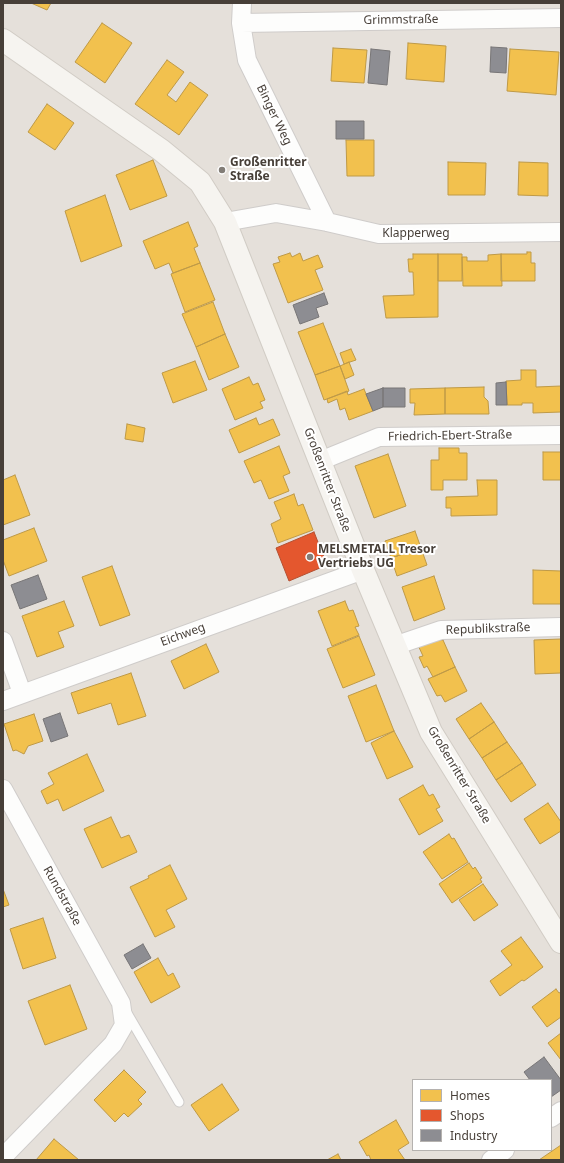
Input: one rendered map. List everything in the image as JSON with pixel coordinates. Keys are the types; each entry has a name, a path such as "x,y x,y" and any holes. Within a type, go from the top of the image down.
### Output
{"main road":[{"name":"Großenritter Straße","path":"3,40 160,150 200,182 225,222 363,570 431,732 561,942"}],"street":[{"name":"Binger Weg","path":"242,3 241,22 247,60 327,222"},
{"name":"Grimmstraße","path":"241,22 561,18"},
{"name":"Klapperweg","path":"225,222 276,213 327,222 379,234 561,232"},
{"name":"Friedrich-Ebert-Straße","path":"320,461 378,437 561,435"},
{"name":"Eichweg","path":"3,700 363,570"},
{"name":"Republikstraße","path":"394,646 441,630 470,628 561,627"},
{"path":"3,641 22,693"},
{"name":"Rundstraße","path":"3,790 121,1003 124,1025 113,1044 3,1157"},
{"path":"552,1117 561,1111"},
{"path":"491,1160 504,1151"}],"lane":[{"name":"Rundstraße","path":"121,1003 179,1102"}],"shaded area":[{"path":"3,3 561,3 561,1160 3,1160"}],"building: Homes":[{"path":"31,3 51,3 47,10"},
{"path":"102,23 132,43 105,83 75,62"},
{"path":"408,43 446,46 444,82 406,79"},
{"path":"333,48 367,50 364,83 331,81"},
{"path":"510,49 559,52 556,95 507,91"},
{"path":"167,60 184,72 167,95 176,102 190,82 208,95 179,135 135,104"},
{"path":"47,104 74,123 55,150 28,132"},
{"path":"346,140 374,140 374,176 347,176"},
{"path":"153,160 167,196 130,210 116,175"},
{"path":"448,162 486,163 485,195 448,195"},
{"path":"519,162 548,163 548,196 518,195"},
{"path":"105,195 122,246 81,262 65,211"},
{"path":"188,222 198,246 194,248 200,263 173,273 169,263 155,269 143,241"},
{"path":"527,252 531,252 531,263 535,263 535,281 501,281 501,254 527,254"},
{"path":"290,253 292,257 300,253 303,261 318,255 323,267 315,270 323,290 288,303 273,264 280,262 278,257"},
{"path":"413,254 438,254 438,317 386,318 383,296 414,295 413,272 409,272 408,259 413,259"},
{"path":"438,254 462,254 462,281 438,281"},
{"path":"501,254 502,286 463,286 462,257 467,257 467,261 488,261 488,255"},
{"path":"200,263 215,300 185,312 171,274"},
{"path":"213,302 225,334 196,347 182,314"},
{"path":"323,323 340,366 315,375 298,332"},
{"path":"225,334 239,367 209,380 196,347"},
{"path":"351,349 356,360 344,364 340,353"},
{"path":"195,361 207,390 173,403 162,373"},
{"path":"349,362 354,375 345,379 340,366"},
{"path":"340,366 349,391 324,400 315,375"},
{"path":"521,370 536,370 536,387 561,386 561,412 533,413 533,403 507,405 506,381 521,380"},
{"path":"249,377 253,385 258,383 265,400 260,402 263,408 235,420 222,389"},
{"path":"484,387 484,397 488,401 489,414 445,414 445,388"},
{"path":"445,388 445,414 414,415 415,403 410,403 410,389"},
{"path":"364,389 373,411 349,420 345,408 340,410 337,399 328,403 327,399 347,391 348,395"},
{"path":"256,418 259,425 273,419 280,435 239,453 229,430"},
{"path":"127,424 145,428 143,442 125,439"},
{"path":"279,446 290,473 283,476 289,491 269,499 261,480 254,483 244,461"},
{"path":"439,448 459,448 459,453 467,453 467,480 443,480 443,490 431,490 431,460 439,460"},
{"path":"543,452 561,452 561,480 543,480"},
{"path":"388,454 406,506 374,518 355,466"},
{"path":"15,475 30,515 3,525 3,480"},
{"path":"477,480 497,480 497,515 451,516 451,508 446,508 446,497 478,496"},
{"path":"294,494 298,506 303,504 313,530 278,543 271,524 281,519 274,502"},
{"path":"34,528 47,561 9,576 3,560 3,540"},
{"path":"415,531 421,548 391,558 385,541"},
{"path":"421,548 427,565 397,576 391,558"},
{"path":"112,566 130,615 100,626 82,577"},
{"path":"533,570 561,571 561,604 533,604"},
{"path":"434,576 445,609 414,621 402,587"},
{"path":"64,601 74,626 58,632 64,647 37,657 22,616"},
{"path":"345,601 349,611 353,610 359,626 355,627 359,635 332,646 318,611"},
{"path":"359,636 375,675 343,688 327,649"},
{"path":"561,639 561,673 535,674 534,640"},
{"path":"443,640 455,667 433,677 427,666 424,668 419,657 423,656 417,643 423,641"},
{"path":"206,644 219,672 184,689 171,661"},
{"path":"455,667 467,691 445,702 441,695 437,696 428,679"},
{"path":"131,673 146,716 118,725 111,703 78,714 71,693"},
{"path":"376,685 394,731 366,742 348,696"},
{"path":"481,703 494,722 469,739 456,719"},
{"path":"34,714 43,741 28,746 24,754 16,750 13,751 4,724"},
{"path":"494,722 507,742 482,758 469,739"},
{"path":"394,731 413,767 387,779 371,743"},
{"path":"507,742 522,763 496,780 482,758"},
{"path":"87,754 104,791 63,811 58,799 47,804 41,791 54,784 48,773"},
{"path":"522,763 536,785 511,802 496,780"},
{"path":"423,785 429,796 433,794 440,807 436,809 443,821 419,835 399,799"},
{"path":"548,803 561,822 561,831 540,844 524,819"},
{"path":"111,817 121,838 129,835 137,852 102,868 84,829"},
{"path":"449,834 452,839 454,838 468,862 442,879 423,852"},
{"path":"469,863 473,869 475,867 482,878 480,879 482,882 452,903 439,884"},
{"path":"170,865 187,899 166,910 175,927 155,937 130,887 149,878 148,876"},
{"path":"483,884 498,905 474,921 459,900"},
{"path":"3,889 9,905 3,907"},
{"path":"43,918 56,958 23,969 10,929"},
{"path":"521,937 543,967 500,996 490,981 512,965 501,951"},
{"path":"158,958 168,976 173,973 180,987 151,1003 134,972"},
{"path":"70,985 87,1029 45,1045 28,1001"},
{"path":"556,989 559,993 561,992 561,1017 547,1027 532,1007"},
{"path":"561,1033 561,1060 548,1043"},
{"path":"124,1070 146,1092 138,1100 142,1104 128,1117 124,1113 115,1122 94,1100"},
{"path":"222,1084 239,1110 209,1131 191,1105"},
{"path":"396,1120 409,1143 398,1150 405,1160 371,1160 359,1142"},
{"path":"54,1139 79,1160 36,1160"},
{"path":"561,1145 561,1160 539,1160"},
{"path":"338,1154 341,1160 327,1160"}],"building: Shops":[{"path":"314,532 327,565 289,581 276,548"}],"building: Industry":[{"path":"491,47 507,48 506,73 490,72"},
{"path":"371,49 390,51 387,85 368,83"},
{"path":"336,121 364,121 364,139 336,139"},
{"path":"324,293 328,304 316,308 319,317 300,324 293,305"},
{"path":"506,382 507,405 496,405 496,383"},
{"path":"383,388 383,407 373,411 366,394"},
{"path":"383,388 405,388 405,407 383,407"},
{"path":"38,575 47,599 20,609 11,585"},
{"path":"60,713 68,736 51,742 43,719"},
{"path":"143,944 151,958 132,969 124,955"},
{"path":"544,1057 561,1080 561,1090 552,1096 552,1079 529,1079 524,1072"}],"place":[{"name":"Großenritter Straße","path":"222,170"},
{"name":"MELSMETALL Tresor Vertriebs UG","path":"310,557"}]}
